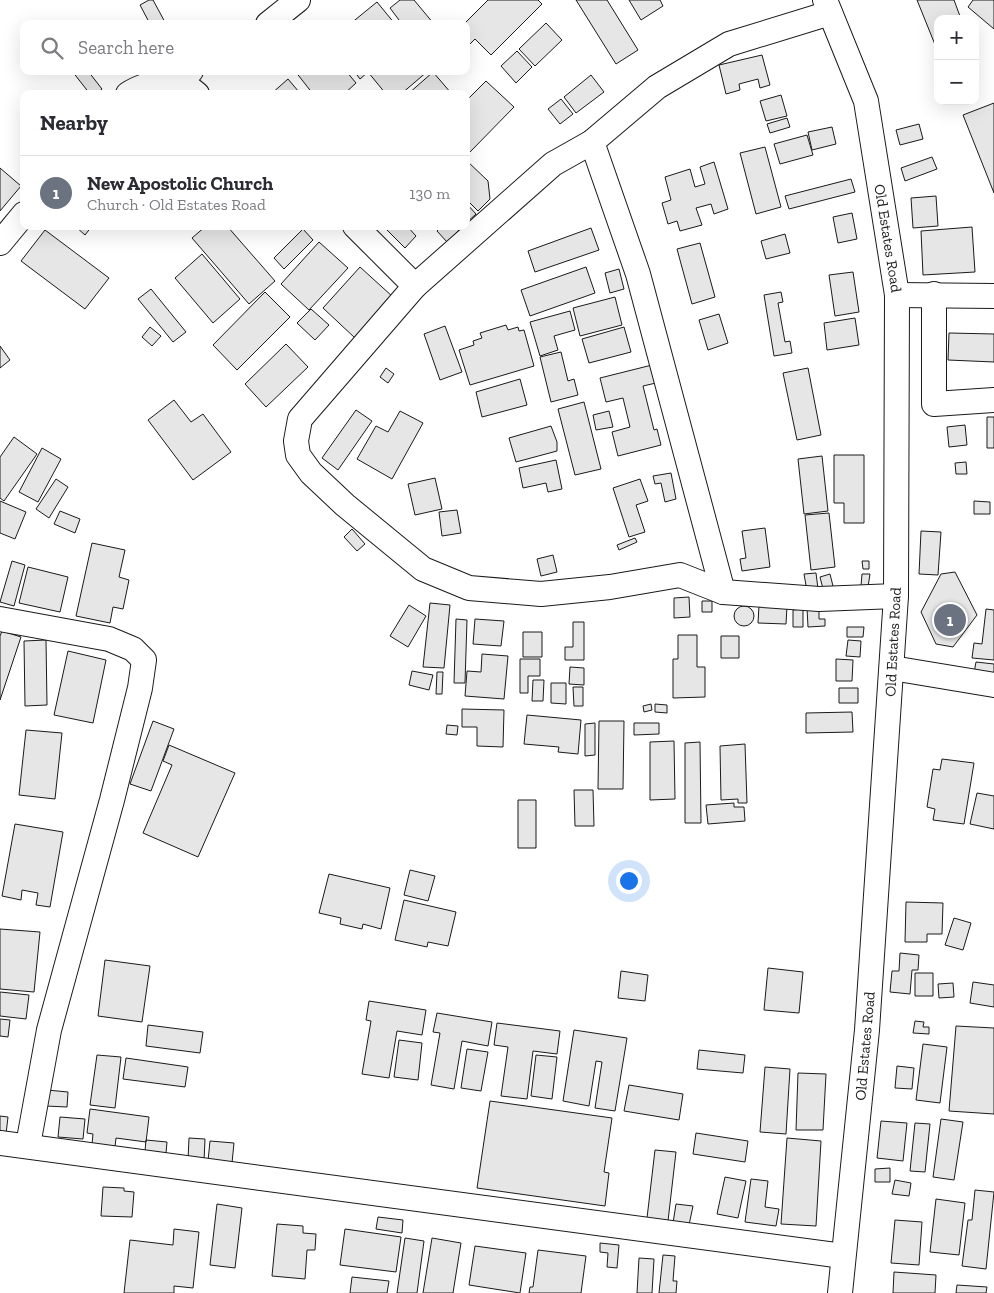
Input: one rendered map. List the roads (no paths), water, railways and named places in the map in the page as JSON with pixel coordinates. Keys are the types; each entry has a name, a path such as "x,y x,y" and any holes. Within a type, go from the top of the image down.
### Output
{"street":[{"path":"273,20 298,0"},
{"path":"828,7 729,44 657,87 592,142 553,164 416,286 300,419 296,441 298,455 311,473 345,505 424,569 469,588 541,594 610,587 680,575 723,592 819,599 896,596"},
{"name":"Old Estates Road","path":"828,7 866,101 897,295 896,596 892,668 868,1030 840,1293"},
{"path":"133,90 184,75 194,90"},
{"path":"592,142 638,274 723,592"},
{"path":"0,243 20,219"},
{"path":"359,230 416,286"},
{"path":"934,294 934,404 994,400"},
{"path":"897,295 994,296"},
{"path":"0,619 109,639 133,649 144,660 140,688 112,800 49,1030 28,1145"},
{"path":"892,668 994,685"},
{"path":"0,1142 843,1256"}],"place":[{"name":"New Apostolic Church","path":"950,620"}]}
